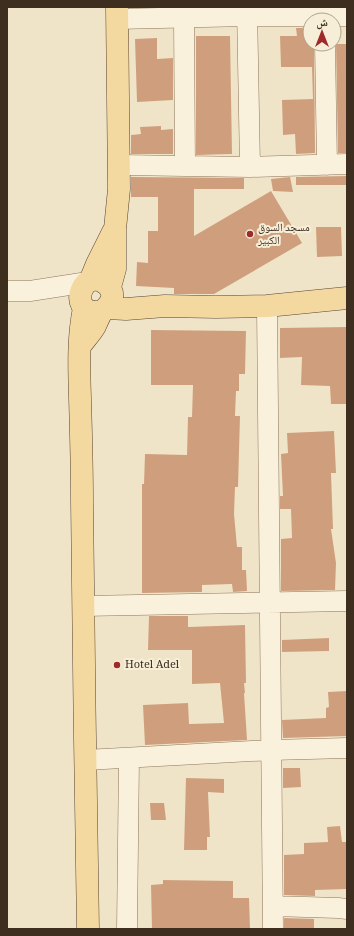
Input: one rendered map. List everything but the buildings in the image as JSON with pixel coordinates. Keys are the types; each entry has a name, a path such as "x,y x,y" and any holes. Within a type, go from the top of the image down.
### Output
{"main road":[{"path":"88,929 80,346 95,326 97,264 115,229 120,189 117,13"},
{"path":"97,297 126,309 165,306 267,306 347,298"}],"street":[{"path":"247,12 250,167"},
{"path":"117,13 184,18 247,12 302,16"},
{"path":"184,18 185,166"},
{"path":"325,52 327,165"},
{"path":"120,165 250,167 347,164"},
{"path":"7,291 30,291 97,297"},
{"path":"267,306 273,929"},
{"path":"84,606 347,601"},
{"path":"85,760 271,750 347,748"},
{"path":"127,929 129,758"},
{"path":"273,906 347,909"}],"place":[{"name":"مسجد السوق الكبير","path":"250,234"},
{"name":"Hotel Adel","path":"117,665"}]}
